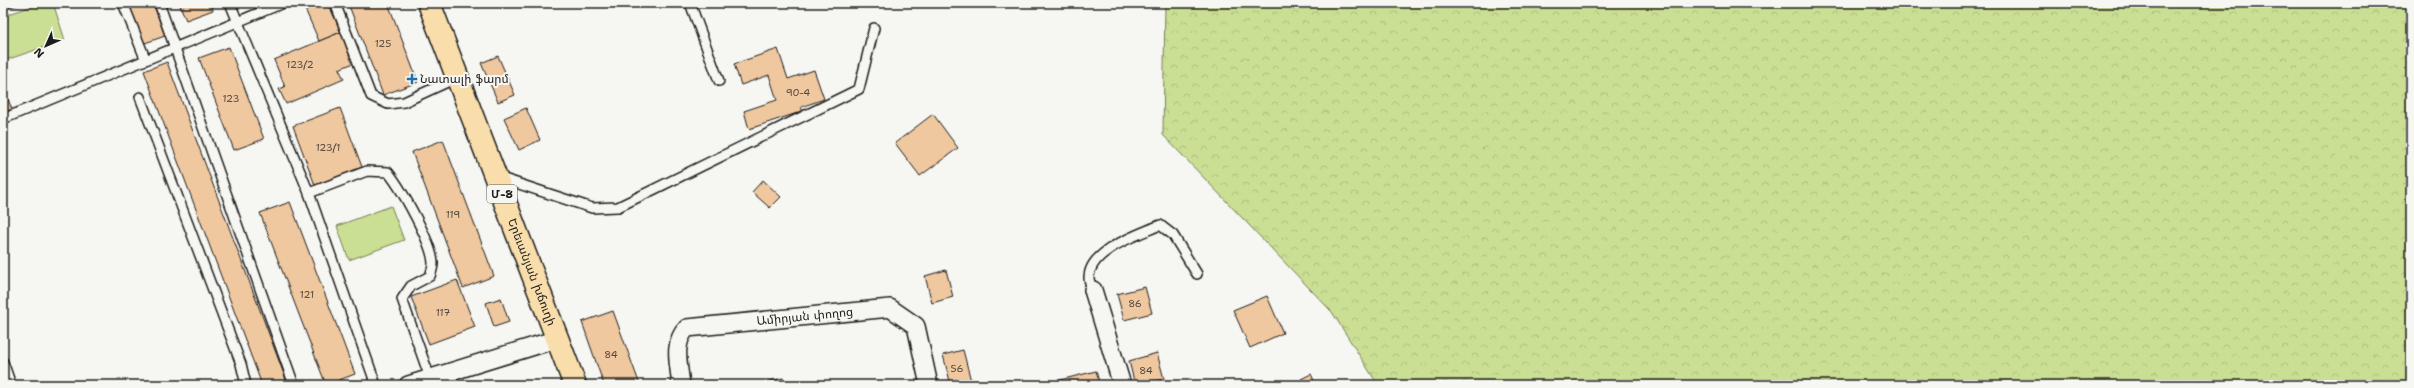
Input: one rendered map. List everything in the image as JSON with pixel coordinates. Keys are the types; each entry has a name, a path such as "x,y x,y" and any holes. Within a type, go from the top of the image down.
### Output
{"highway":[{"name":"Երեւանյան խճուղի","path":"430,3 456,78 575,385"}],"street":[{"path":"1093,290 1122,385"},
{"name":"Ամիրյան փողոց","path":"681,385 678,346 680,335 687,328 890,308 916,326 929,385"},
{"path":"408,385 557,339"}],"lane":[{"path":"123,3 145,58"},
{"path":"159,3 294,385"},
{"path":"230,3 309,194 376,385"},
{"path":"3,119 145,58 282,3"},
{"path":"335,3 371,96 388,104 404,102 456,78"},
{"path":"690,3 719,81"},
{"path":"495,176 592,208 618,207 859,89 874,28"},
{"path":"140,97 241,364 246,385"},
{"path":"309,194 367,171 388,172 401,188 430,250 433,264 430,276 411,286 402,299 430,378"},
{"path":"1093,290 1088,279 1093,263 1106,250 1160,225 1173,235 1197,274"},
{"path":"3,362 11,385"}],"green space":[{"path":"42,3 53,3 65,40 3,61 3,16"},
{"path":"1165,3 2411,3 2411,385 1378,385 1332,312 1163,135"},
{"path":"391,206 404,240 349,260 337,226"}],"building":[{"path":"3,3 23,3 3,9"},
{"path":"128,3 153,3 165,36 142,44"},
{"path":"179,3 211,3 213,10 186,20"},
{"path":"319,3 328,3 341,32 319,41 305,9"},
{"path":"348,3 388,3 418,82 383,95"},
{"path":"341,32 356,62 339,69 344,79 286,104 279,89 285,87 274,60"},
{"path":"229,47 264,139 234,150 199,58"},
{"path":"778,49 788,79 814,70 824,99 801,107 803,111 749,129 744,111 777,100 769,75 741,85 734,64"},
{"path":"498,56 515,95 498,102 481,63"},
{"path":"167,62 288,385 262,385 144,71"},
{"path":"3,87 12,109 3,113"},
{"path":"340,108 362,167 315,185 293,126"},
{"path":"526,108 540,140 519,150 504,118"},
{"path":"933,114 958,148 920,176 895,143"},
{"path":"443,140 494,276 463,288 412,152"},
{"path":"763,180 781,197 770,208 752,192"},
{"path":"290,202 355,374 326,385 260,213"},
{"path":"946,270 953,297 932,303 925,276"},
{"path":"457,280 475,327 429,344 411,297"},
{"path":"1145,287 1152,313 1124,320 1117,294"},
{"path":"1267,296 1283,333 1250,348 1233,310"},
{"path":"501,298 509,322 494,327 486,303"},
{"path":"613,311 640,385 604,385 582,322"},
{"path":"963,350 971,381 951,385 943,355"},
{"path":"1157,353 1164,379 1135,385 1129,361"},
{"path":"1096,371 1100,385 1062,385 1060,380"},
{"path":"1311,374 1316,385 1303,385 1301,379"},
{"path":"783,378 784,385 762,385 761,383"}],"place":[{"name":"Նատալի ֆարմ","path":"412,79"}]}
